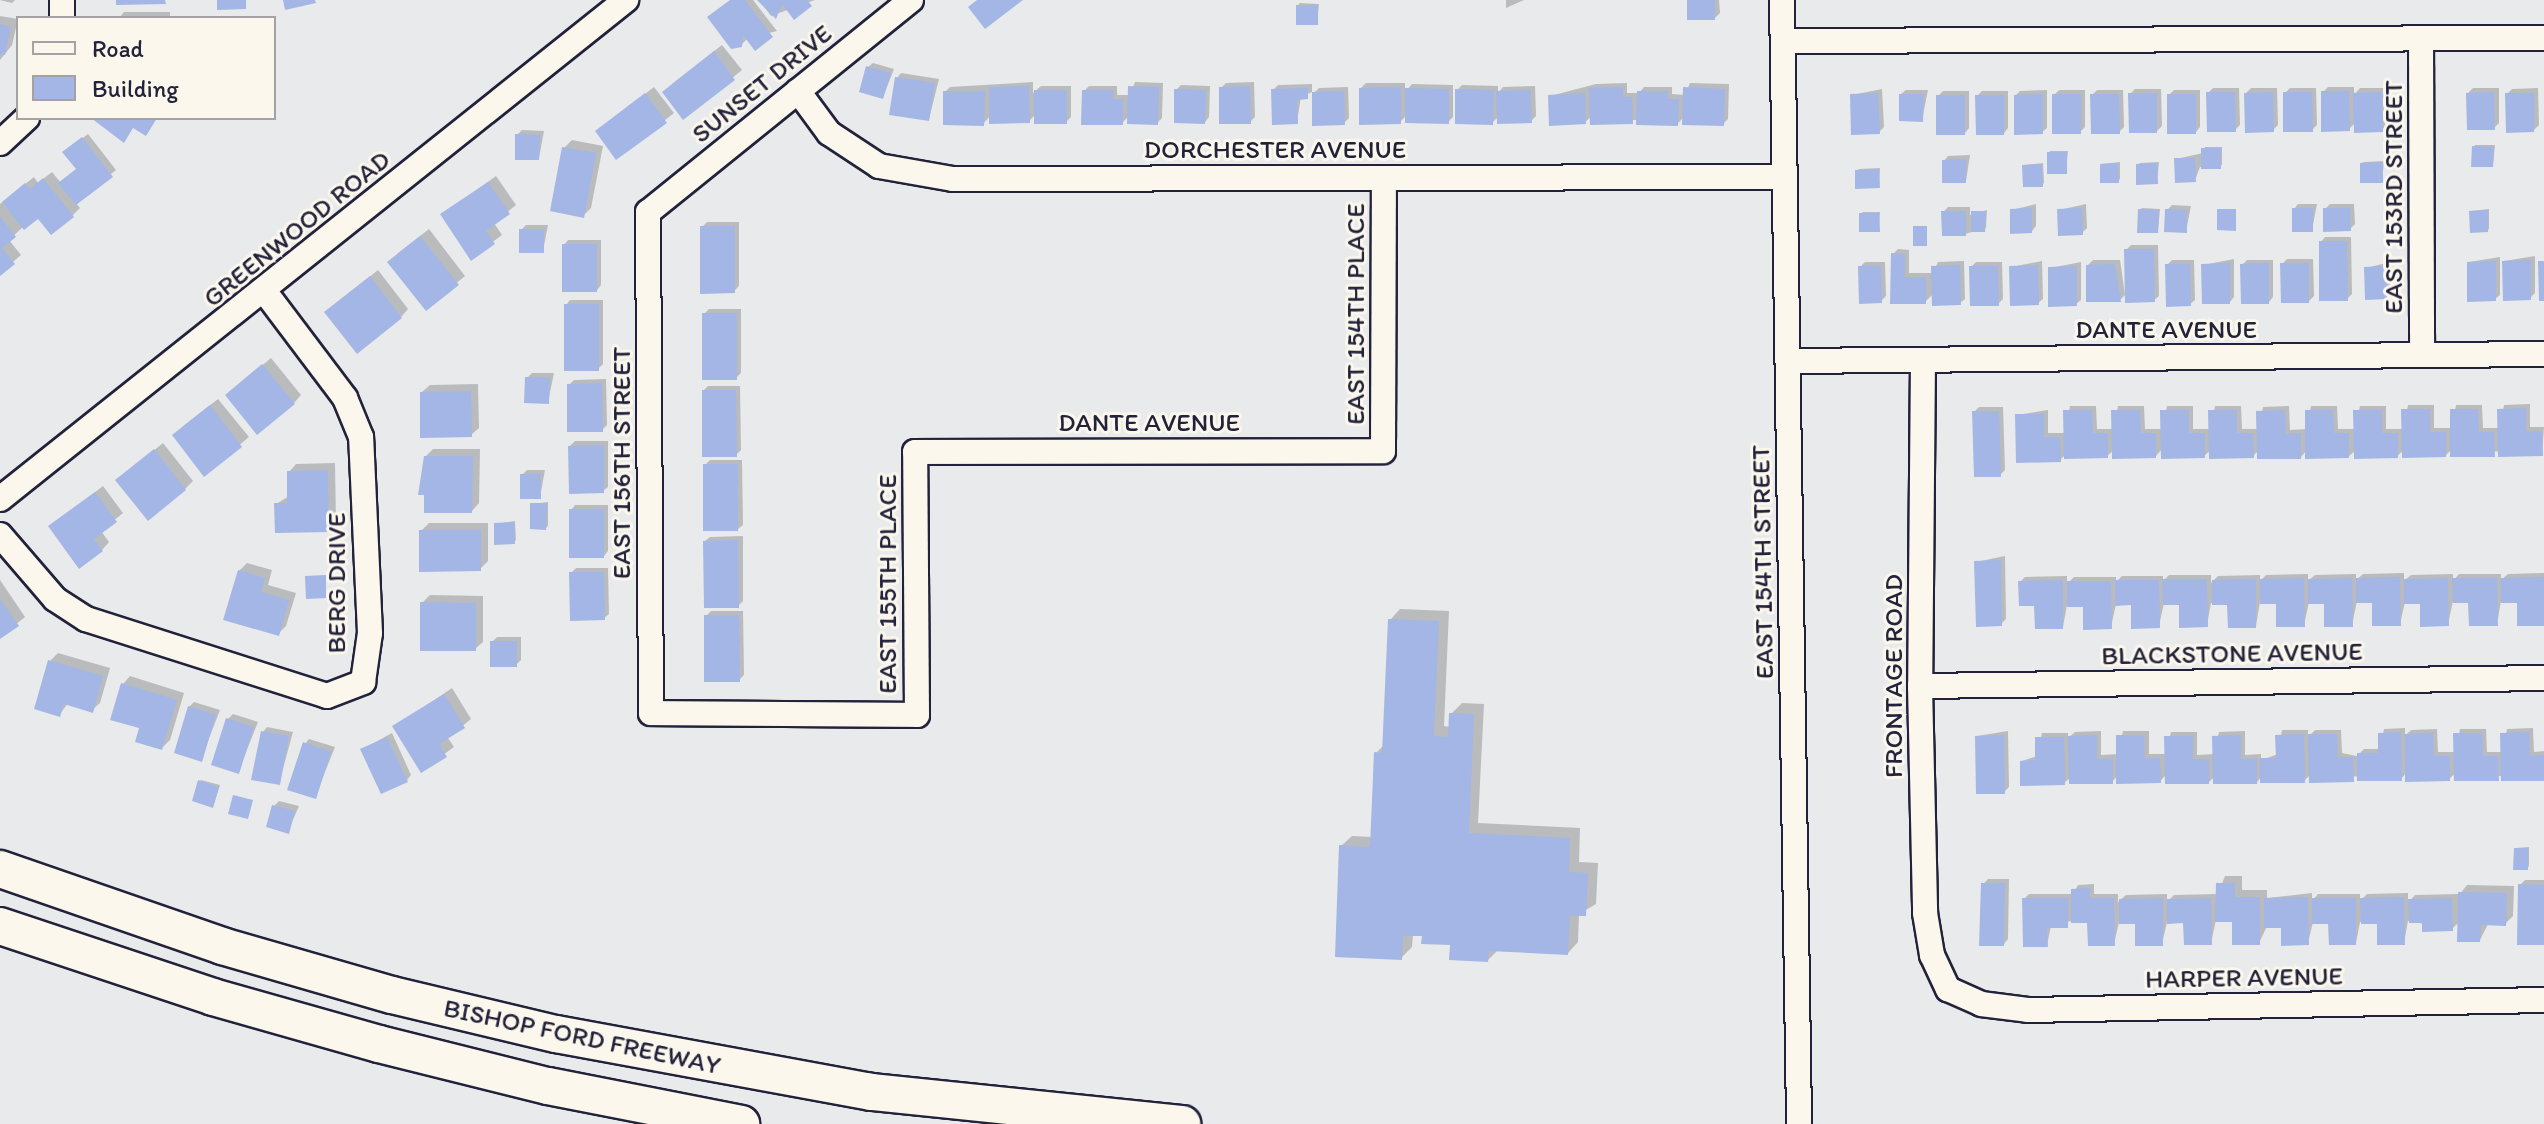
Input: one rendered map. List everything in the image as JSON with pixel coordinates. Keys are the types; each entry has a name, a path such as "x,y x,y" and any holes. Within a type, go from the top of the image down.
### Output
{"highway":[{"name":"BISHOP FORD FREEWAY","path":"0,869 222,946 556,1034 872,1092 1182,1124"},
{"name":"BISHOP FORD FREEWAY","path":"0,926 213,997 379,1044 548,1086 741,1124"}],"street":[{"name":"SUNSET DRIVE","path":"648,212 911,0"},
{"name":"EAST 154TH STREET","path":"1782,0 1799,1124"},
{"name":"GREENWOOD ROAD","path":"0,499 265,292 613,4"},
{"name":"EAST 153RD STREET","path":"2421,38 2422,355"},
{"path":"1783,41 2544,38"},
{"name":"DORCHESTER AVENUE","path":"798,91 829,133 879,166 953,179 1785,177"},
{"path":"0,143 25,120"},
{"name":"EAST 154TH PLACE","path":"1383,451 1384,178"},
{"name":"EAST 156TH STREET","path":"648,212 651,713 917,715"},
{"name":"BERG DRIVE","path":"0,535 55,599 86,619 327,696 363,682 370,633 361,437 345,398 265,292"},
{"name":"DANTE AVENUE","path":"1788,361 2544,354"},
{"name":"FRONTAGE ROAD","path":"1923,360 1920,686 1925,913 1932,955 1948,989"},
{"name":"DANTE AVENUE","path":"915,452 1383,451"},
{"name":"EAST 155TH PLACE","path":"915,452 917,715"},
{"name":"BLACKSTONE AVENUE","path":"1920,686 2544,678"},
{"name":"HARPER AVENUE","path":"1948,989 1981,1004 2028,1010 2544,1000"}],"building":[{"path":"116,0 165,0 166,4 116,5"},
{"path":"217,0 246,0 246,9 217,10"},
{"path":"283,0 315,0 316,3 285,10"},
{"path":"730,0 745,0 773,37 755,51 743,35 742,47 731,49 707,17"},
{"path":"757,0 807,0 812,6 794,20 782,4 776,19"},
{"path":"977,0 1023,0 985,29 968,7"},
{"path":"1687,0 1715,0 1715,20 1687,20"},
{"path":"1296,5 1318,5 1318,25 1296,25"},
{"path":"0,24 11,27 5,55 0,54"},
{"path":"714,51 735,80 683,120 662,92"},
{"path":"866,66 891,73 883,99 859,92"},
{"path":"895,77 935,83 929,121 889,115"},
{"path":"1029,86 1030,123 989,124 989,87"},
{"path":"1128,86 1159,87 1158,125 1127,124"},
{"path":"1250,86 1251,124 1219,124 1219,87"},
{"path":"1401,87 1401,124 1359,125 1359,88"},
{"path":"1623,87 1623,97 1632,97 1633,124 1590,125 1589,88"},
{"path":"1683,87 1725,89 1724,126 1682,125"},
{"path":"1308,88 1308,99 1297,100 1298,124 1272,125 1271,89"},
{"path":"1405,88 1449,89 1449,124 1405,123"},
{"path":"1174,89 1206,90 1205,124 1174,123"},
{"path":"1455,89 1494,90 1493,125 1455,124"},
{"path":"1034,90 1067,90 1067,124 1034,124"},
{"path":"1082,90 1113,90 1113,99 1123,99 1123,125 1081,125"},
{"path":"1530,90 1532,123 1497,124 1496,91"},
{"path":"943,91 985,91 984,126 943,125"},
{"path":"1344,91 1345,125 1312,126 1312,92"},
{"path":"1637,91 1668,91 1668,99 1679,99 1678,126 1636,125"},
{"path":"2321,91 2349,91 2350,131 2321,132"},
{"path":"2206,92 2235,92 2236,132 2207,132"},
{"path":"2273,92 2274,132 2245,133 2244,93"},
{"path":"2283,92 2312,92 2313,132 2283,132"},
{"path":"2382,92 2383,132 2354,133 2353,93"},
{"path":"2494,92 2495,130 2467,130 2466,93"},
{"path":"645,93 667,123 616,160 595,131"},
{"path":"1585,93 1586,124 1549,126 1548,95"},
{"path":"1878,93 1880,134 1851,135 1850,94"},
{"path":"2128,93 2157,93 2157,133 2129,133"},
{"path":"2505,93 2534,93 2534,132 2506,133"},
{"path":"1899,94 1924,94 1923,122 1899,121"},
{"path":"2043,94 2043,134 2014,135 2014,95"},
{"path":"2052,94 2081,94 2081,134 2052,134"},
{"path":"2090,94 2119,94 2120,134 2091,134"},
{"path":"2167,94 2196,94 2196,134 2167,134"},
{"path":"1936,95 1965,95 1965,135 1936,135"},
{"path":"1975,95 2004,95 2004,135 1976,135"},
{"path":"94,120 156,120 146,136 133,128 124,143"},
{"path":"515,134 540,135 539,160 515,160"},
{"path":"82,137 113,177 76,205 58,183 76,169 62,152"},
{"path":"2472,146 2494,147 2493,167 2471,167"},
{"path":"562,147 596,153 584,218 550,211"},
{"path":"2201,148 2221,148 2221,169 2201,169"},
{"path":"2047,152 2067,152 2067,174 2047,174"},
{"path":"2174,158 2195,158 2196,182 2175,183"},
{"path":"1966,159 1966,183 1942,183 1942,160"},
{"path":"2383,162 2383,183 2360,183 2360,163"},
{"path":"2118,163 2119,183 2100,183 2100,164"},
{"path":"2157,163 2158,184 2136,185 2136,164"},
{"path":"2042,164 2043,187 2023,187 2022,165"},
{"path":"1879,169 1880,188 1855,189 1855,170"},
{"path":"43,178 74,217 51,235 38,219 24,230 2,202 25,183 30,189"},
{"path":"488,182 510,214 486,231 495,244 471,261 440,214"},
{"path":"2032,208 2032,233 2010,234 2010,209"},
{"path":"2082,208 2083,235 2058,236 2057,209"},
{"path":"2292,208 2313,208 2313,232 2292,232"},
{"path":"2323,208 2350,208 2351,231 2323,232"},
{"path":"2138,209 2159,210 2158,233 2137,233"},
{"path":"2165,209 2187,210 2187,233 2164,232"},
{"path":"2217,209 2236,209 2236,231 2217,230"},
{"path":"2488,210 2488,232 2470,233 2469,211"},
{"path":"1941,211 1966,211 1966,236 1942,236"},
{"path":"1971,211 1986,211 1985,232 1971,232"},
{"path":"1859,213 1879,213 1880,232 1859,232"},
{"path":"0,216 16,237 2,248 15,264 0,276"},
{"path":"700,226 735,226 735,293 700,294"},
{"path":"1913,226 1927,226 1927,246 1913,246"},
{"path":"519,229 544,229 544,253 519,253"},
{"path":"420,236 459,285 426,311 387,262"},
{"path":"2319,241 2347,241 2348,301 2319,301"},
{"path":"562,244 597,244 597,292 562,292"},
{"path":"2124,249 2154,249 2155,302 2125,303"},
{"path":"1891,253 1905,254 1905,277 1926,277 1926,304 1890,304"},
{"path":"2531,260 2531,300 2503,301 2502,261"},
{"path":"2496,261 2496,301 2467,302 2467,262"},
{"path":"2538,261 2544,261 2544,301 2539,301"},
{"path":"2230,263 2230,304 2202,304 2201,264"},
{"path":"2269,263 2269,304 2241,304 2240,264"},
{"path":"2280,263 2309,263 2309,303 2281,303"},
{"path":"2115,264 2121,302 2086,302 2086,265"},
{"path":"2165,264 2190,264 2191,306 2166,307"},
{"path":"1960,265 1961,305 1932,306 1931,266"},
{"path":"2038,265 2039,305 2010,306 2009,266"},
{"path":"1858,266 1881,266 1882,303 1859,304"},
{"path":"1969,266 1998,266 1999,306 1970,306"},
{"path":"2077,266 2077,306 2048,307 2048,267"},
{"path":"2386,266 2387,299 2365,300 2364,267"},
{"path":"370,276 402,318 357,354 324,312"},
{"path":"564,304 599,304 599,371 564,371"},
{"path":"702,313 737,313 737,380 702,380"},
{"path":"262,364 295,404 257,435 225,395"},
{"path":"525,377 550,378 549,404 524,403"},
{"path":"602,383 603,432 567,432 567,384"},
{"path":"702,390 736,390 737,457 702,457"},
{"path":"471,391 472,437 420,438 420,392"},
{"path":"210,405 242,447 204,477 172,435"},
{"path":"2526,408 2526,431 2542,431 2543,456 2498,457 2497,409"},
{"path":"2401,409 2430,409 2430,432 2446,432 2446,457 2402,458"},
{"path":"2450,409 2478,409 2479,432 2494,432 2495,457 2450,457"},
{"path":"2063,410 2092,410 2093,433 2108,433 2108,458 2064,459"},
{"path":"2111,410 2140,410 2141,433 2156,433 2156,458 2112,459"},
{"path":"2160,410 2189,410 2189,433 2205,433 2205,458 2161,459"},
{"path":"2208,410 2237,410 2237,433 2253,433 2254,458 2209,459"},
{"path":"2285,410 2286,434 2301,433 2301,459 2257,459 2256,411"},
{"path":"2305,410 2333,410 2334,433 2349,433 2349,458 2305,459"},
{"path":"2353,410 2382,410 2382,433 2398,433 2398,458 2354,459"},
{"path":"1972,411 1999,411 2001,477 1974,477"},
{"path":"2015,414 2044,414 2044,437 2060,437 2061,462 2016,463"},
{"path":"604,445 604,493 569,494 568,446"},
{"path":"154,449 186,490 148,521 115,480"},
{"path":"424,456 473,456 472,513 424,513 424,495 418,495"},
{"path":"703,464 738,464 738,531 703,531"},
{"path":"328,470 329,532 275,533 274,503 287,503 287,471"},
{"path":"520,474 541,474 541,499 520,499"},
{"path":"95,492 117,522 94,539 103,551 79,569 48,526"},
{"path":"530,503 547,503 546,530 530,529"},
{"path":"569,509 604,509 604,558 569,558"},
{"path":"514,522 515,544 494,545 494,523"},
{"path":"419,530 481,530 481,571 419,572"},
{"path":"738,540 739,608 704,608 703,541"},
{"path":"2001,560 2002,626 1976,627 1974,561"},
{"path":"238,570 265,578 261,592 289,600 279,636 223,620"},
{"path":"569,572 604,572 605,620 570,621"},
{"path":"326,575 326,598 306,599 305,576"},
{"path":"2400,577 2401,626 2372,626 2372,603 2356,603 2356,578"},
{"path":"2544,577 2544,626 2517,626 2517,603 2501,603 2501,578"},
{"path":"2304,578 2305,627 2276,627 2276,604 2260,604 2260,579"},
{"path":"2352,578 2353,627 2324,627 2324,604 2308,604 2308,579"},
{"path":"2448,578 2449,626 2420,627 2420,604 2404,604 2404,579"},
{"path":"2452,578 2497,578 2498,626 2469,626 2468,603 2453,603"},
{"path":"2162,579 2207,579 2208,627 2179,628 2179,605 2163,605"},
{"path":"2256,579 2256,628 2228,628 2227,605 2212,605 2212,580"},
{"path":"2063,580 2063,629 2035,629 2034,606 2019,606 2018,581"},
{"path":"2115,580 2159,580 2160,628 2131,629 2131,605 2115,606"},
{"path":"2067,581 2111,581 2112,629 2083,630 2083,607 2067,607"},
{"path":"0,599 19,626 0,639"},
{"path":"420,602 476,603 476,651 420,651"},
{"path":"704,615 739,615 740,682 704,682"},
{"path":"1388,619 1439,621 1434,736 1448,737 1449,713 1474,714 1469,833 1570,838 1569,872 1588,873 1586,916 1570,916 1568,955 1489,951 1488,962 1449,960 1450,945 1421,944 1422,936 1403,936 1402,960 1335,957 1339,845 1370,847 1374,752 1382,753"},
{"path":"490,641 517,641 517,667 490,667"},
{"path":"48,660 103,676 93,713 64,704 60,717 34,709"},
{"path":"121,683 177,700 162,750 135,742 139,728 110,720"},
{"path":"444,694 465,728 439,744 447,757 421,773 392,726"},
{"path":"188,706 216,715 202,762 174,753"},
{"path":"226,718 254,727 239,774 211,765"},
{"path":"261,731 289,736 280,785 251,780"},
{"path":"2401,732 2402,781 2357,781 2357,753 2378,753 2378,733"},
{"path":"2529,732 2530,756 2544,755 2544,781 2501,781 2500,733"},
{"path":"2433,733 2434,756 2450,756 2450,781 2405,782 2405,734"},
{"path":"2453,733 2482,733 2483,756 2498,756 2499,781 2454,781"},
{"path":"2304,734 2305,783 2260,783 2260,758 2276,758 2275,735"},
{"path":"2308,734 2337,734 2338,757 2353,757 2354,782 2309,783"},
{"path":"2004,735 2005,794 1976,794 1975,736"},
{"path":"2097,735 2097,759 2113,758 2113,784 2069,784 2068,736"},
{"path":"2116,735 2144,735 2145,758 2160,758 2161,783 2116,784"},
{"path":"2241,735 2241,759 2257,758 2257,784 2213,784 2212,736"},
{"path":"2164,736 2193,736 2193,759 2209,759 2209,784 2165,784"},
{"path":"387,737 408,782 381,794 360,749"},
{"path":"2035,737 2064,737 2065,785 2020,786 2020,761 2035,760"},
{"path":"303,742 331,752 316,799 287,790"},
{"path":"198,780 219,787 213,808 192,801"},
{"path":"233,795 253,800 248,819 228,814"},
{"path":"272,805 295,811 289,834 266,827"},
{"path":"2514,848 2528,848 2528,870 2513,870"},
{"path":"1981,883 2005,883 2004,946 1979,946"},
{"path":"2216,883 2235,883 2235,897 2260,897 2260,945 2232,945 2232,922 2215,922"},
{"path":"2518,884 2544,885 2544,945 2517,945"},
{"path":"2090,888 2090,898 2114,898 2115,946 2088,946 2087,923 2071,923 2071,889"},
{"path":"2458,892 2507,893 2506,926 2481,925 2480,942 2457,942"},
{"path":"2308,897 2309,945 2281,946 2281,928 2264,928 2264,898"},
{"path":"2404,897 2405,945 2377,945 2377,924 2361,924 2360,898"},
{"path":"2022,898 2068,898 2068,928 2047,928 2048,947 2023,947"},
{"path":"2163,898 2163,946 2135,946 2135,924 2119,924 2119,899"},
{"path":"2211,898 2212,945 2184,945 2183,923 2167,924 2167,899"},
{"path":"2312,898 2356,898 2356,945 2329,945 2328,924 2312,924"},
{"path":"2452,898 2453,931 2422,932 2422,923 2409,923 2408,899"}]}
